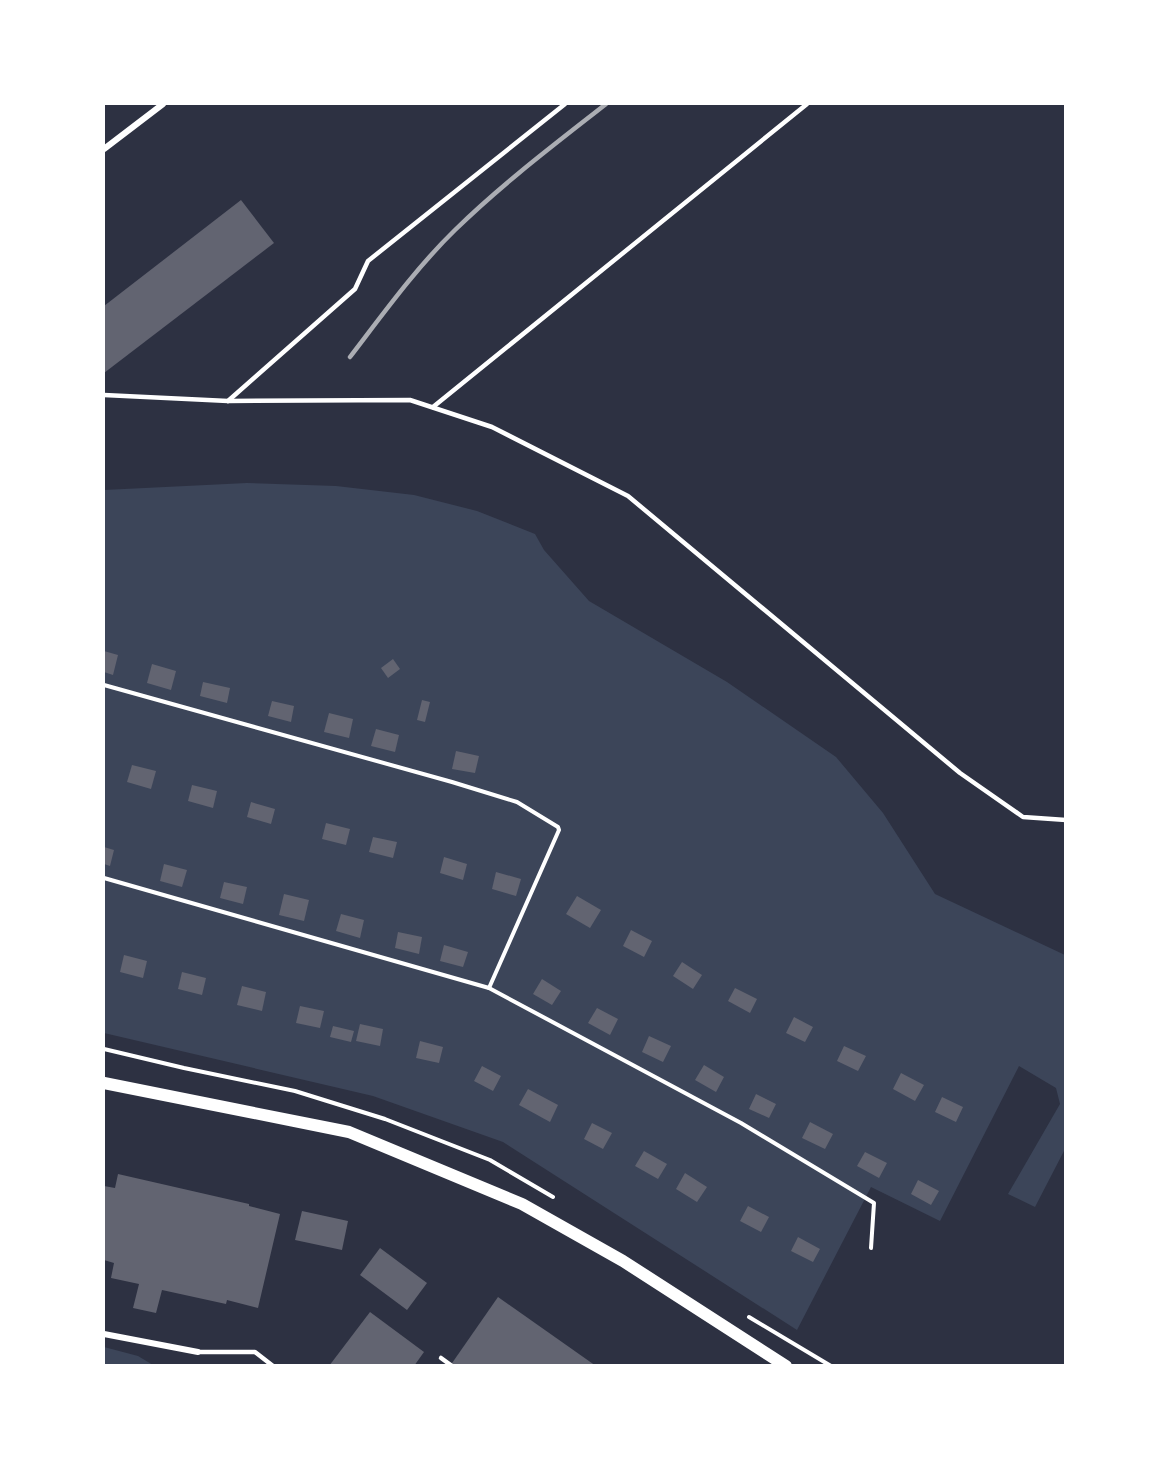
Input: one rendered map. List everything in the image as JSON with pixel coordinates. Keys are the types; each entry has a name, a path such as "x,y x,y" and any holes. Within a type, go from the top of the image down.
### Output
{"main road":[{"path":"104,1083 349,1132 522,1204 623,1261 786,1365"}],"street":[{"path":"104,149 163,104"},
{"path":"104,1334 198,1352"}],"lane":[{"path":"228,401 355,289 368,261 565,104"},
{"path":"434,407 807,104"},
{"path":"104,395 228,401 410,400 492,427 628,496 960,773 1023,817 1065,820"},
{"path":"198,1352 255,1352 273,1365"},
{"path":"441,1358 452,1365"}],"path":[{"path":"104,685 474,788 517,802 558,827 559,830 489,988"},
{"path":"104,878 489,988 741,1123 873,1203 871,1248"}],"shaded area":[{"path":"247,483 336,486 414,495 477,511 535,534 544,550 589,601 727,682 836,757 883,813 935,894 1065,955 1065,1149 1035,1207 1008,1194 1060,1104 1056,1088 1019,1066 940,1221 871,1187 797,1330 503,1142 373,1096 104,1033 104,490"},
{"path":"104,1347 138,1356 153,1365 104,1365"}],"building":[{"path":"241,200 274,243 104,373 104,306"},
{"path":"104,651 118,655 113,675 104,672"},
{"path":"393,659 400,669 388,678 381,668"},
{"path":"152,664 176,671 171,690 147,683"},
{"path":"203,682 230,688 227,703 200,696"},
{"path":"422,700 430,702 425,722 417,720"},
{"path":"272,701 294,706 291,722 268,716"},
{"path":"329,713 353,719 349,738 324,732"},
{"path":"376,729 399,735 395,752 371,746"},
{"path":"456,751 479,756 475,773 452,769"},
{"path":"132,765 156,771 151,789 127,782"},
{"path":"192,785 217,791 213,808 188,801"},
{"path":"251,802 275,809 271,824 247,817"},
{"path":"326,823 350,829 346,845 322,839"},
{"path":"373,837 397,842 393,858 369,852"},
{"path":"104,847 114,850 110,866 104,864"},
{"path":"444,857 467,864 463,880 440,873"},
{"path":"164,864 187,870 182,887 160,881"},
{"path":"496,872 521,879 516,896 492,889"},
{"path":"224,882 247,887 243,904 220,898"},
{"path":"284,894 309,900 304,921 279,915"},
{"path":"577,896 601,910 590,928 566,914"},
{"path":"341,914 364,920 360,938 336,931"},
{"path":"631,930 652,941 644,957 623,946"},
{"path":"398,932 422,937 419,954 395,948"},
{"path":"444,945 468,952 463,967 440,961"},
{"path":"124,955 147,961 143,978 120,972"},
{"path":"682,962 702,975 693,989 673,976"},
{"path":"182,972 206,978 202,995 178,989"},
{"path":"542,979 561,991 552,1005 533,994"},
{"path":"242,986 266,992 262,1011 237,1005"},
{"path":"735,988 757,999 750,1013 728,1001"},
{"path":"300,1006 324,1011 320,1028 296,1023"},
{"path":"597,1008 618,1019 610,1035 588,1023"},
{"path":"794,1017 813,1027 805,1042 786,1033"},
{"path":"360,1024 383,1029 380,1046 356,1041"},
{"path":"333,1026 354,1031 351,1042 330,1037"},
{"path":"649,1036 671,1046 663,1062 642,1052"},
{"path":"420,1041 443,1047 439,1063 416,1058"},
{"path":"844,1046 866,1056 858,1071 837,1061"},
{"path":"704,1065 724,1077 716,1092 695,1080"},
{"path":"482,1066 501,1076 493,1091 474,1081"},
{"path":"901,1073 924,1085 915,1101 893,1089"},
{"path":"528,1089 558,1105 550,1122 519,1105"},
{"path":"756,1094 776,1104 769,1118 749,1109"},
{"path":"942,1097 963,1107 956,1122 935,1112"},
{"path":"810,1122 833,1134 825,1149 802,1138"},
{"path":"592,1123 612,1133 603,1149 584,1139"},
{"path":"644,1151 667,1164 658,1179 635,1166"},
{"path":"865,1152 887,1163 879,1178 857,1166"},
{"path":"685,1173 707,1187 697,1202 676,1189"},
{"path":"118,1174 249,1204 249,1206 280,1214 258,1308 227,1300 226,1304 162,1290 156,1313 133,1308 139,1284 111,1278 114,1263 104,1260 104,1186 115,1188"},
{"path":"918,1180 939,1191 931,1205 911,1194"},
{"path":"748,1206 769,1217 761,1232 740,1221"},
{"path":"302,1211 348,1221 342,1250 295,1240"},
{"path":"798,1237 820,1249 813,1262 791,1251"},
{"path":"380,1248 427,1283 407,1310 360,1275"},
{"path":"498,1297 596,1366 450,1366"},
{"path":"370,1312 424,1352 414,1366 329,1366"}],"railway":[{"path":"350,357 413,276 455,230 510,180 606,104"}]}
